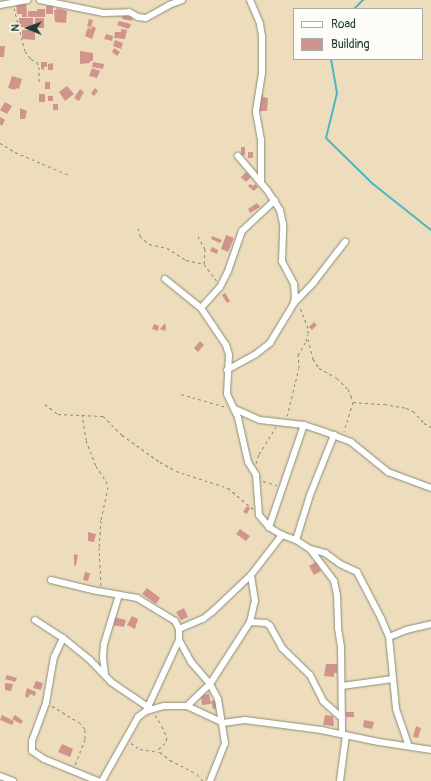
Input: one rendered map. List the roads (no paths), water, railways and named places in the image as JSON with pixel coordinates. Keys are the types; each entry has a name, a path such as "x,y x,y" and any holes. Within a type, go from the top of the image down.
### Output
{"street":[{"path":"0,5 13,1 28,0"},
{"path":"40,0 104,13 129,12 138,17 146,18 169,5 182,0"},
{"path":"250,0 257,14 262,36 262,73 256,112 261,139 261,184"},
{"path":"238,156 275,200 280,210 283,224 282,262 294,284 295,301"},
{"path":"201,308 220,287 228,271 242,231 275,200"},
{"path":"227,370 256,354 270,343 295,301 314,282 345,242"},
{"path":"165,279 201,308 226,345 229,355 227,370 227,394 238,418 248,462 255,473 259,515 269,527 282,535 296,540 310,549 328,555 340,564 357,572 389,637 396,709 409,746"},
{"path":"235,409 260,420 304,425 342,438 364,451 388,472 431,488"},
{"path":"238,418 248,415"},
{"path":"269,527 304,425"},
{"path":"296,540 308,500 334,435"},
{"path":"179,629 203,619 212,612 251,575 282,535"},
{"path":"310,549 335,584 341,647 342,718 344,734 340,781"},
{"path":"187,706 210,684 250,622 255,600 251,575"},
{"path":"51,580 137,598 170,617 179,629 179,640 149,709 133,724 102,781"},
{"path":"106,675 103,662 104,644 119,595"},
{"path":"35,620 63,638 90,660 121,690 149,709 164,706 187,706 223,723 242,720 344,734 431,750"},
{"path":"250,622 266,623 270,626 282,648 310,675 323,701 342,718"},
{"path":"389,637 406,630 431,624"},
{"path":"63,638 54,657 46,703 32,741 32,751 44,759 98,781"},
{"path":"179,640 191,662 210,684 218,699 225,743 210,781"},
{"path":"342,686 393,679"},
{"path":"0,776 13,781"}],"waterway":[{"path":"355,8 363,0"},
{"path":"331,60 337,93 326,138 373,184 431,230"}]}
